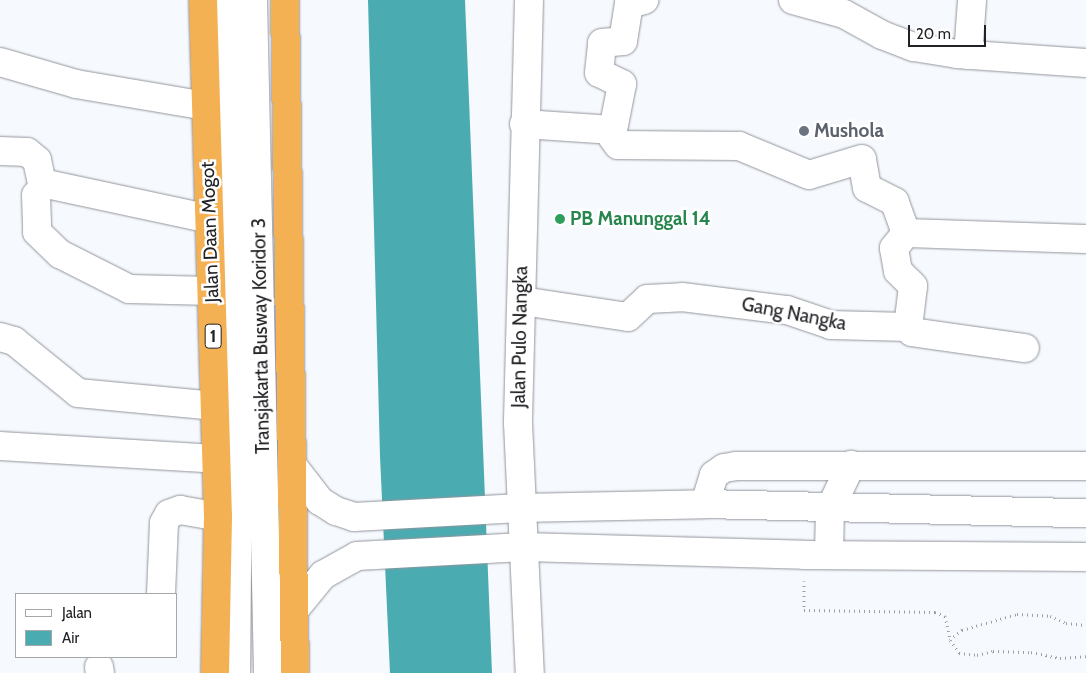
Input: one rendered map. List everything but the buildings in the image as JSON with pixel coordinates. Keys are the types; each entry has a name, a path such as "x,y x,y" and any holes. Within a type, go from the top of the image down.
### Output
{"highway":[{"name":"Jalan Daan Mogot","path":"203,0 218,517 214,673"},
{"path":"285,0 296,608 295,673"}],"street":[{"name":"Transjakarta Busway Koridor 3","path":"230,0 238,454 236,673"},
{"name":"Transjakarta Busway Koridor 3","path":"253,0 268,673"},
{"name":"Jalan Pulo Nangka","path":"529,0 524,124 522,301 518,423 511,508 530,673"},
{"path":"644,0 629,4 623,41 602,43 599,73 622,84 612,138 618,145 739,146 809,175 862,159 867,188 895,202 906,233"},
{"path":"793,0 845,7 882,35 914,47 968,55 1086,63"},
{"path":"968,55 972,0"},
{"path":"0,62 76,84 206,106"},
{"path":"524,124 613,130"},
{"path":"0,151 27,152 37,160 42,183 210,218"},
{"path":"36,195 37,232 60,254 129,289 212,291"},
{"path":"906,233 1086,239"},
{"path":"906,233 894,248 898,271 913,286 908,327 912,332 1025,348"},
{"name":"Gang Nangka","path":"522,301 628,317 647,299 682,297 787,310 831,325 908,327"},
{"path":"0,337 14,341 78,393 215,406"},
{"path":"0,446 216,459"},
{"path":"705,504 709,484 714,474 724,468 851,465 1086,466"},
{"path":"817,555 830,509 851,465"},
{"path":"293,466 320,501 336,511 354,517 511,508 705,504 830,509 1086,513"},
{"path":"161,593 164,523 168,514 180,510 218,517"},
{"path":"296,608 324,575 357,556 515,547 817,555 1086,557"}],"path":[{"path":"817,555 804,610 935,612 945,616 950,640 959,653 977,654 993,651 1031,652 1060,658 1086,656"},
{"path":"950,640 962,630 1018,614 1050,616 1066,622 1086,625"}],"water":[{"path":"368,0 465,0 492,673 390,673 380,456"}],"place":[{"name":"Mushola","path":"804,131"},
{"name":"PB Manunggal 14","path":"560,219"}]}
